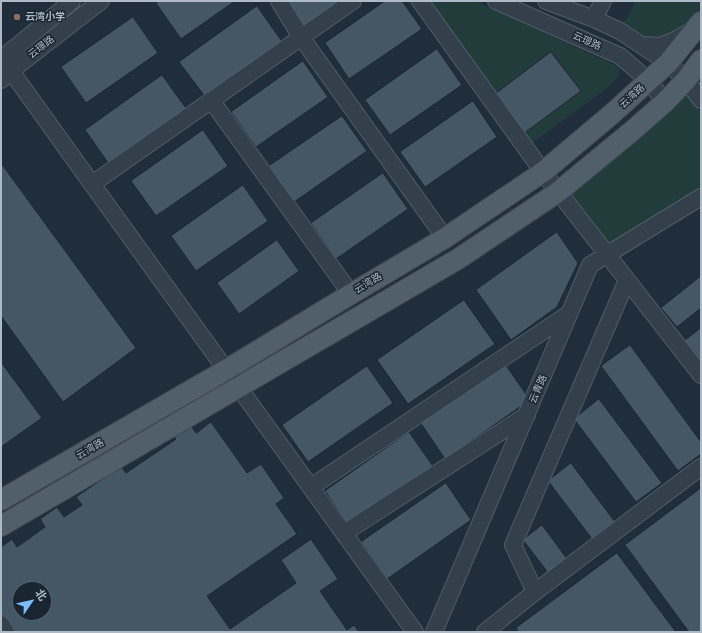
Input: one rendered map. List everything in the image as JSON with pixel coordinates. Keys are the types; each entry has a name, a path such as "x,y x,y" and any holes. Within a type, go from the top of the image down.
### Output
{"main road":[{"name":"云湾路","path":"1,500 226,370 445,238 543,172 619,108 668,63 698,25"},
{"path":"1,526 458,259 558,192 665,102 686,80 701,60"}],"street":[{"name":"云璟路","path":"3,65 72,1"},
{"name":"云璟路","path":"3,65 101,1"},
{"path":"279,1 301,37 445,238"},
{"path":"92,184 353,1"},
{"path":"420,1 558,192 701,374"},
{"name":"云璟路","path":"496,1 620,56 649,81 665,102"},
{"path":"546,1 594,19 620,31 668,63 686,80 701,100"},
{"path":"594,19 603,1"},
{"path":"641,45 660,46 673,41 698,25"},
{"path":"619,108 629,88 632,76 626,61"},
{"path":"3,65 92,184 415,632"},
{"path":"211,100 351,294"},
{"name":"云青路","path":"434,632 590,265 701,197"},
{"path":"535,592 513,545 628,280"},
{"path":"311,487 570,313"},
{"path":"344,533 527,415"},
{"path":"485,632 535,592 701,467"},
{"path":"1,624 6,632"}],"green space":[{"path":"429,1 476,1 619,67 619,74 606,89 531,144"},
{"path":"636,1 701,1 701,22 668,63 620,31"},
{"path":"687,92 701,113 701,191 608,248 566,194 649,129"}],"building":[{"path":"159,1 235,1 181,39 156,3"},
{"path":"286,1 344,1 306,28"},
{"path":"385,1 402,1 422,29 349,79 325,43"},
{"path":"257,6 283,43 206,98 179,62"},
{"path":"133,17 158,53 86,103 61,67"},
{"path":"437,49 462,85 390,135 365,100"},
{"path":"551,52 581,91 523,134 494,95"},
{"path":"303,61 328,97 256,147 231,112"},
{"path":"162,75 188,111 111,167 85,130"},
{"path":"473,101 497,137 425,187 400,152"},
{"path":"342,116 367,151 294,202 269,166"},
{"path":"203,130 228,166 156,216 131,181"},
{"path":"1,163 136,348 63,402 1,316"},
{"path":"383,173 408,209 336,259 311,223"},
{"path":"243,185 268,221 196,271 171,236"},
{"path":"557,232 578,263 557,307 511,340 476,290"},
{"path":"277,240 299,271 239,314 217,283"},
{"path":"701,276 701,308 677,327 661,308"},
{"path":"464,300 495,344 408,404 377,360"},
{"path":"701,328 701,363 684,341"},
{"path":"630,345 701,442 701,454 678,471 601,366"},
{"path":"1,362 42,418 1,447"},
{"path":"505,364 530,400 445,459 420,422"},
{"path":"367,366 393,403 308,462 282,425"},
{"path":"599,399 662,483 636,502 574,419"},
{"path":"211,422 247,473 261,464 284,498 276,504 297,534 207,596 230,629 296,583 281,560 311,539 338,579 320,591 347,630 354,625 359,632 1,632 1,547 12,539 17,547 45,527 40,519 57,507 64,517 82,505 76,497 121,466 126,473 176,439 173,436 190,424 196,433"},
{"path":"409,432 435,469 350,528 325,491"},
{"path":"571,463 615,522 592,539 548,481"},
{"path":"446,483 471,520 387,579 361,542"},
{"path":"701,488 701,632 689,632 625,545"},
{"path":"542,525 568,560 549,574 523,540"},
{"path":"617,553 676,632 519,632 516,628"}],"place":[{"name":"云湾小学","path":"17,17"}]}
